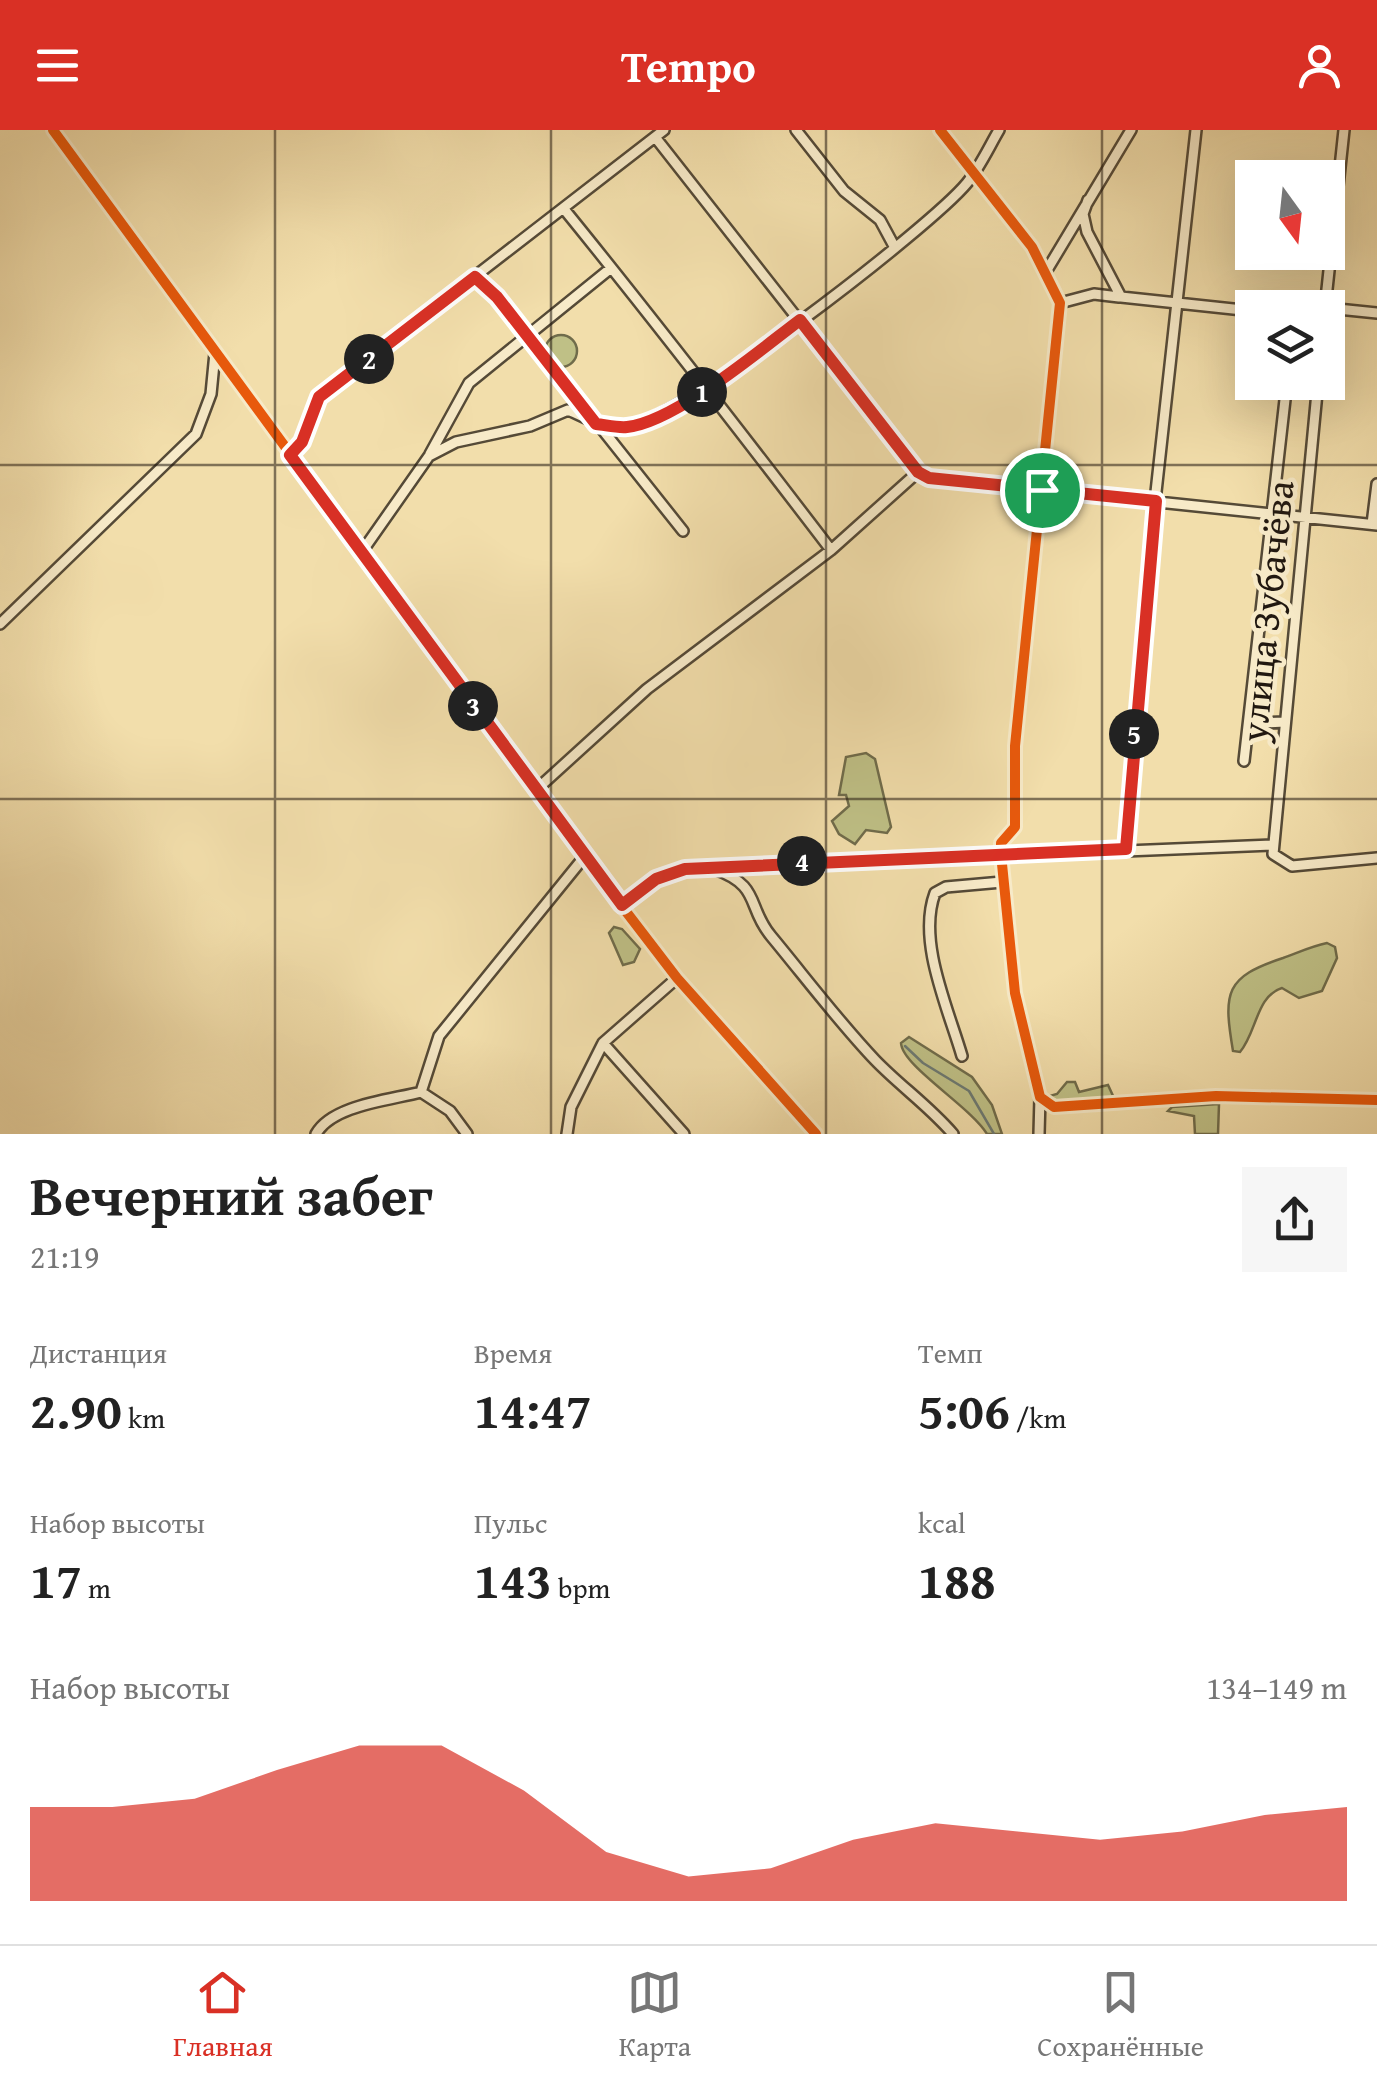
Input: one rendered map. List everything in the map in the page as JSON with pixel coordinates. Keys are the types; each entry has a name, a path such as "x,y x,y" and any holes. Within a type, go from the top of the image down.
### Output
{"street":[{"path":"53,130 360,554 622,905 678,978 816,1134"},
{"path":"796,130 844,191 880,220 894,246"},
{"path":"940,130 1047,270 1060,303 1016,746 1016,827 1002,843 1001,854 1025,1046 1040,1097 1038,1134"},
{"path":"429,456 456,442 530,426 568,410 596,424 625,428 647,422 705,390 800,320 959,192 999,130"},
{"path":"1047,270 1131,130"},
{"path":"1126,849 1156,501 1196,130"},
{"path":"1327,290 1344,130"},
{"path":"290,455 302,442 319,397 659,133 918,472 939,480 1374,525 1377,484"},
{"path":"1088,200 1084,214 1087,232 1121,297"},
{"path":"564,209 705,390 739,426 831,550"},
{"path":"360,554 429,456 469,383 611,268"},
{"path":"475,277 683,531"},
{"path":"1060,303 1094,294 1235,310"},
{"path":"1345,310 1377,313"},
{"path":"0,624 196,434 211,394 216,352"},
{"name":"улица Зубачёва","path":"1244,761 1285,400"},
{"name":"улица Зубачёва","path":"1273,845 1316,400"},
{"path":"536,790 648,689 831,550 918,472"},
{"path":"1250,711 1261,723 1285,722"},
{"path":"622,905 668,874 707,867 1273,845 1277,860 1292,866 1377,858"},
{"path":"420,1092 439,1036 585,856"},
{"path":"707,867 748,889 765,929 800,971 878,1062 924,1100 953,1134"},
{"path":"962,1056 944,993 929,910 935,893 946,887 1002,882"},
{"path":"566,1132 571,1107 602,1043 678,978"},
{"path":"602,1043 684,1134"},
{"path":"316,1134 338,1115 420,1092 450,1111 467,1134"},
{"path":"1038,1116 1054,1107 1216,1096 1377,1100"},
{"path":"1040,1097 1054,1107"}],"green space":[{"path":"561,335 572,340 577,351 572,362 561,367 550,362 545,351 550,340"},
{"path":"866,753 875,759 891,827 887,833 866,830 855,844 839,834 832,821 849,806 846,795 839,795 846,757"},
{"path":"614,927 622,929 640,949 634,962 623,965 609,933"},
{"path":"1327,943 1335,947 1337,958 1322,991 1299,998 1282,988 1273,992 1262,1006 1246,1044 1240,1052 1233,1051 1229,1001 1239,980 1264,965"},
{"path":"909,1037 972,1077 992,1105 1002,1134 987,1134 924,1075 904,1052 901,1043"},
{"path":"1067,1082 1075,1082 1079,1092 1108,1085 1114,1098 1054,1104 1046,1097 1057,1094"},
{"path":"1219,1104 1218,1134 1195,1134 1194,1116 1168,1111 1172,1107"}],"waterway":[{"path":"905,1046 923,1063 969,1091 994,1134"}],"cycle path":[{"path":"53,130 621,905 677,978 816,1134"},
{"path":"940,130 1032,247 1060,303 1015,746 1015,827 1001,843 1015,993 1040,1097 1054,1107 1216,1096 1377,1100"}],"route":[{"path":"475,277 497,297 596,424 625,428 647,422 705,390 800,320 918,472 939,480 1042,490 1156,501 1126,849 910,856 676,870 656,879 622,905 290,455 302,442 319,397 475,277"}]}
